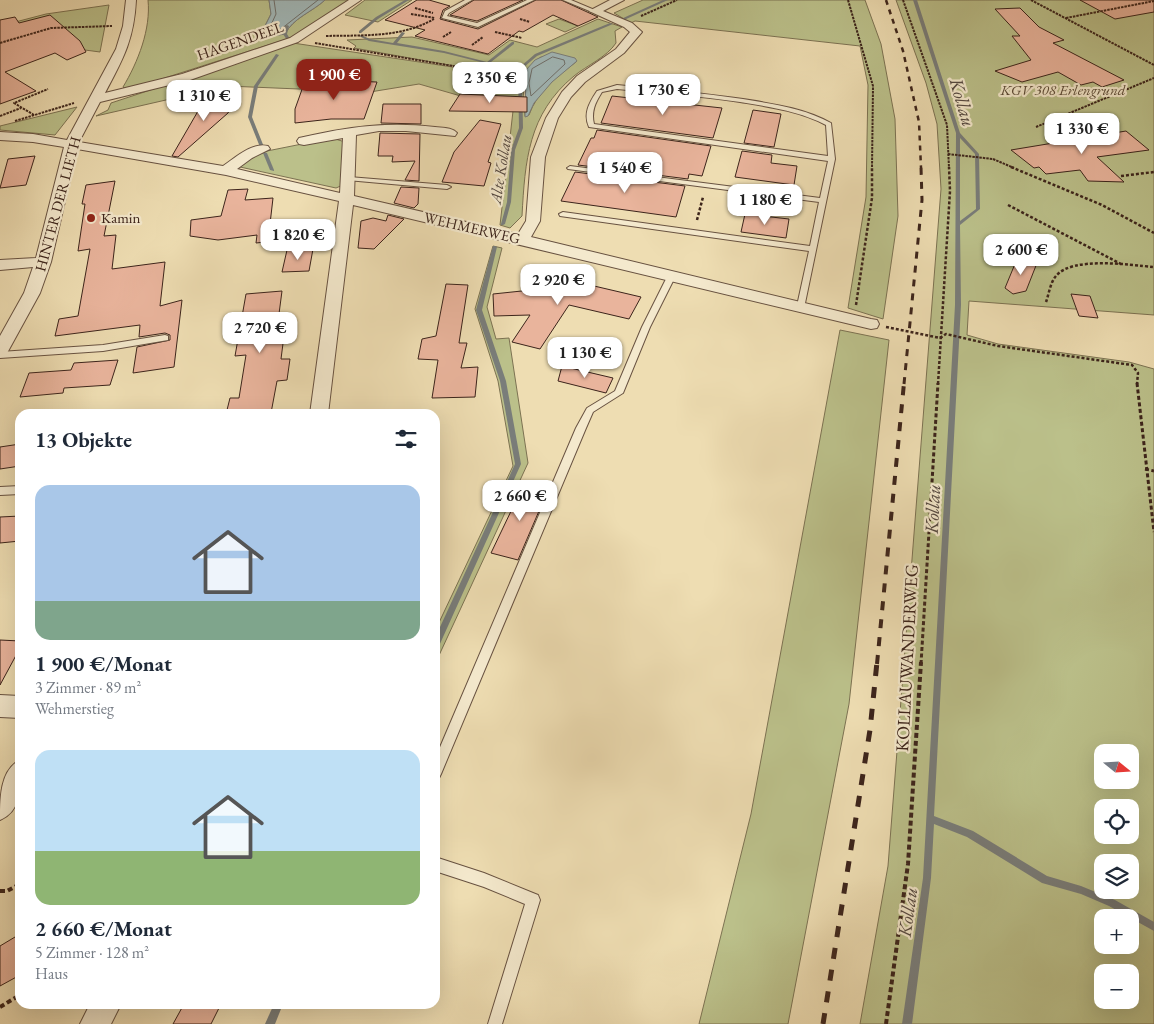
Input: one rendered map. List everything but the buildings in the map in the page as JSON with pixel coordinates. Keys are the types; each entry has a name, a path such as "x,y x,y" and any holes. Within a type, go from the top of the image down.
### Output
{"street":[{"name":"HINTER DER LIETH","path":"0,351 32,293 43,262 71,145 97,99 124,44 131,15 131,0"},
{"name":"HAGENDEEL","path":"97,99 116,96 186,77 298,38 356,0"},
{"path":"594,11 619,0"},
{"path":"522,239 533,221 538,157 552,118 566,96 581,79 631,40 636,32 632,22 611,18 594,11"},
{"path":"304,141 378,127 406,127 450,132"},
{"path":"320,409 347,198 350,132"},
{"path":"0,136 33,138 71,145"},
{"name":"WEHMERWEG","path":"71,145 226,171 347,198 871,324"},
{"path":"226,171 248,155 263,150"},
{"path":"0,265 43,262"},
{"path":"0,706 15,708"},
{"path":"0,807 15,781"},
{"path":"95,1024 103,1009"}],"lane":[{"path":"469,0 443,15 448,19 478,25 531,0"},
{"path":"566,0 594,11"},
{"path":"801,306 832,159 829,124 822,118 769,106 617,86 600,91 591,105 588,117 591,126 832,159"},
{"path":"570,168 824,200"},
{"path":"349,179 447,187"},
{"path":"563,214 813,249"},
{"path":"440,762 580,428 590,410 619,393 646,327 672,275"},
{"path":"0,355 103,348 165,338"},
{"path":"0,491 15,490"},
{"path":"440,866 484,880 533,900 495,1024"}],"path":[{"path":"632,22 677,0"},
{"path":"848,0 873,86 872,198 852,319"},
{"name":"KOLLAUWANDERWEG","path":"886,1024 908,864 950,191 947,125 903,0"},
{"path":"1031,0 1154,65"},
{"path":"1065,18 1154,1"},
{"path":"415,8 443,15"},
{"path":"298,38 406,32 420,28 435,18 411,14"},
{"path":"478,25 482,29 522,38"},
{"path":"0,43 51,28 116,26"},
{"path":"298,38 489,72"},
{"path":"1036,127 1154,78"},
{"path":"9,103 14,103 48,89"},
{"path":"9,122 78,102"},
{"path":"14,103 34,116"},
{"path":"0,116 21,107"},
{"path":"948,154 993,159 1102,205 1154,233"},
{"path":"1120,176 1154,172"},
{"path":"693,232 706,186"},
{"path":"1008,205 1122,264"},
{"path":"1046,302 1056,275 1066,269 1085,264 1122,264 1154,267"},
{"path":"871,324 940,338 946,334 998,346 1132,365 1138,373 1137,390 1154,532"},
{"path":"1146,469 1154,471"},
{"path":"0,891 7,891 15,887"},
{"path":"0,1007 15,998"}],"green space":[{"path":"148,0 269,0 271,14 265,26 285,34 288,28 298,19 325,0 348,0 329,17 290,38 127,90 123,87 134,67 145,34"},
{"path":"365,0 412,0 378,22 345,15"},
{"path":"643,0 865,0 881,44 895,119 898,216 883,319 848,308 866,197 868,85 860,46 635,21 631,23 614,13"},
{"name":"KGV 308 Erlengrund","path":"896,0 1154,0 1154,315 969,301 967,335 998,344 1129,362 1154,369 1154,1024 860,1024 888,866 941,189 937,124 926,83"},
{"path":"109,5 100,52 55,46 0,26 46,14"},
{"path":"559,19 578,26 565,32 546,24"},
{"path":"598,19 622,27 615,31 616,43 612,48 574,76 559,91 547,106 538,122 528,158 522,216 510,228 500,225 513,111 419,84 370,92 227,86 96,116 108,110 111,103 293,43 499,74 354,48 356,46 347,40 412,37 489,55 510,40 537,47","holes":["541,57 576,62 548,85 537,99 529,115 525,116 524,83 529,68 534,62"]},
{"path":"77,107 55,135 0,130 0,126"},
{"path":"332,138 345,142 343,185 336,188 240,167 252,156 267,151"},
{"path":"493,246 502,248 487,307 496,339 509,338 528,463 440,653 440,620 513,466 498,381 475,309"},
{"path":"840,330 889,340 849,704 788,1024 699,1024 751,814"}],"water":[{"path":"269,0 325,0 298,19 288,28 285,34 267,37 265,26 271,14"},
{"path":"552,52 575,58 577,61 552,82 534,103 528,116 525,117 526,70 535,60"}],"waterway":[{"path":"360,32 377,18 407,0"},
{"name":"Alte Kollau","path":"623,19 666,0"},
{"name":"Kollau","path":"915,0 958,133"},
{"name":"Alte Kollau","path":"503,224 509,202 513,150 521,128 520,76 522,67 536,55 611,24"},
{"path":"287,26 285,34 288,39"},
{"path":"395,43 403,33"},
{"path":"361,36 369,40 444,52 509,68"},
{"path":"489,62 513,43"},
{"path":"262,147 250,117 256,86 277,55"},
{"name":"Kollau","path":"930,818 958,305 958,133"},
{"path":"958,133 977,154 978,209 959,224"},
{"path":"265,153 272,170"},
{"name":"Alte Kollau","path":"440,635 518,464 503,381 479,310 495,247"},
{"name":"Kollau","path":"907,1024 927,878 930,818"},
{"path":"930,818 970,834 1045,880 1081,890 1112,903 1154,927"},
{"name":"Alte Kollau","path":"270,1024 276,1009"}],"railway":[{"path":"886,0 903,51 919,122 921,168"},
{"path":"904,384 922,200 921,167"},
{"path":"877,664 904,383"},
{"path":"823,1024 870,730 877,662"}],"place":[{"name":"Kamin","path":"91,218"}]}
